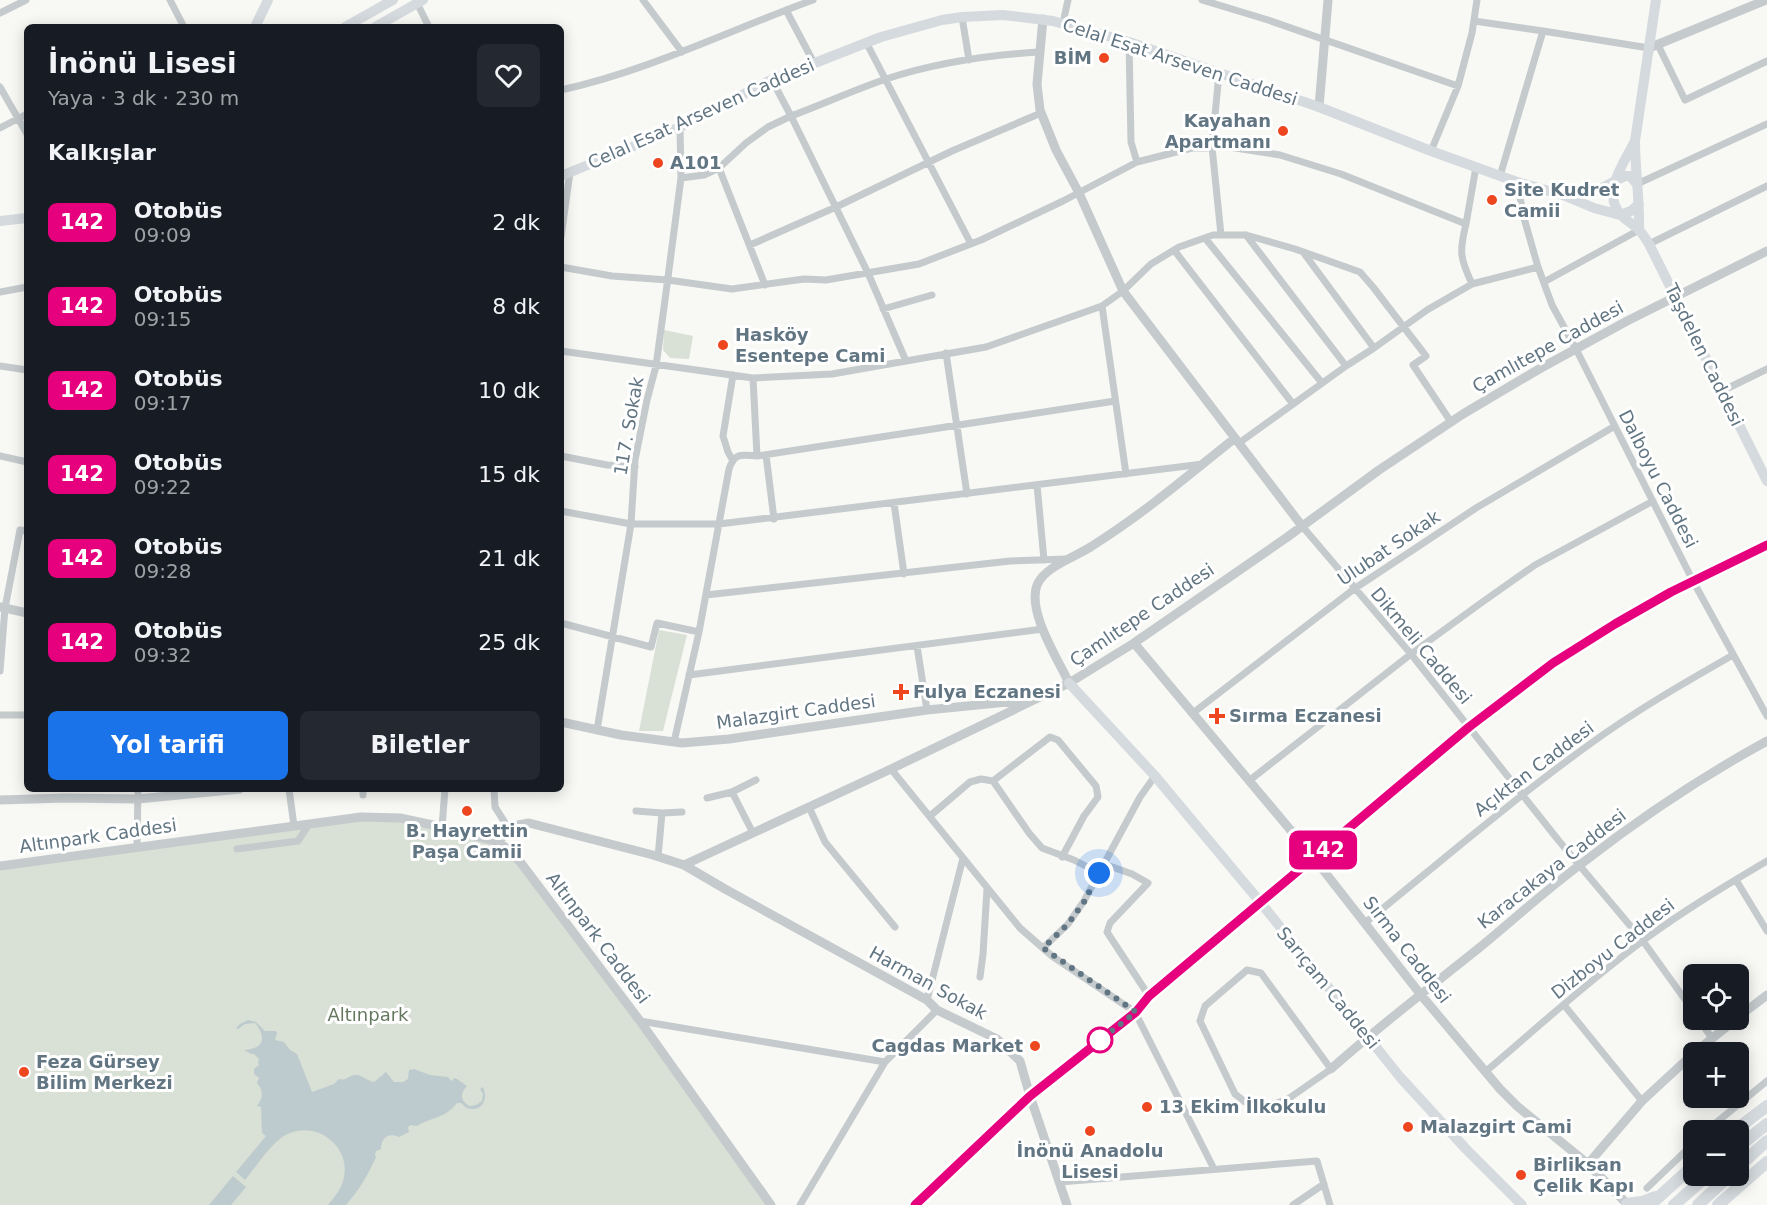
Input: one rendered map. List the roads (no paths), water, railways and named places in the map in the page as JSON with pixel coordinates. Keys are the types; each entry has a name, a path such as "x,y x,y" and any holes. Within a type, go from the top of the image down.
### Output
{"highway":[{"path":"1749,1120 1767,1106"},
{"path":"1749,1138 1767,1124"},
{"path":"1749,1157 1767,1141"},
{"path":"1723,1203 1767,1162"},
{"path":"1650,1205 1683,1175"},
{"path":"1674,1205 1696,1186"},
{"path":"1698,1205 1718,1186"},
{"path":"1628,1204 1650,1200 1665,1191"}],"main road":[{"path":"256,24 268,0"},
{"path":"350,24 393,0"},
{"path":"1639,230 1635,141 1653,46 1656,0"},
{"path":"380,24 420,2"},
{"name":"Celal Esat Arseven Caddesi","path":"566,174 680,127 772,80 866,42 919,26 962,17 1003,15 1063,23 1129,42 1319,107 1517,182 1620,215"},
{"path":"1635,141 1615,180 1613,195 1620,215 1631,211 1639,204"},
{"path":"1563,195 1596,191 1625,176 1630,176 1637,184"},
{"name":"Taşdelen Caddesi","path":"1620,215 1639,230 1649,244 1767,482"},
{"path":"0,221 24,218"},
{"name":"Sarıçam Caddesi","path":"1070,683 1155,776 1428,1109 1522,1205"}],"street":[{"path":"0,13 26,0"},
{"path":"170,0 182,24"},
{"path":"643,0 682,52"},
{"path":"564,89 587,84 682,52 813,0"},
{"path":"1063,23 1068,0"},
{"path":"1203,0 1458,86"},
{"path":"1319,107 1329,0"},
{"path":"1431,151 1458,86 1477,0"},
{"path":"1474,21 1653,46 1766,0"},
{"path":"420,2 428,24"},
{"path":"786,10 814,63"},
{"path":"962,17 969,60"},
{"path":"1043,19 1037,84 1041,113 1056,150 1079,193 1123,291 1302,526"},
{"path":"1500,176 1544,31"},
{"path":"866,42 971,244"},
{"path":"1129,42 1131,142 1137,162"},
{"path":"1653,46 1685,100 1767,61"},
{"path":"681,178 704,175 719,168 768,127 886,79 946,63 1039,52"},
{"path":"1219,73 1212,147 1221,235"},
{"path":"772,80 868,273 906,361"},
{"path":"0,87 24,128"},
{"path":"750,245 1002,128 1041,113"},
{"path":"0,128 24,116"},
{"path":"1637,184 1767,124"},
{"name":"117. Sokak","path":"597,730 631,524 635,467 647,400 656,366 668,280 681,178 680,127"},
{"path":"564,268 612,276 668,280 732,289 804,279 826,280 868,273 924,262 971,244 1079,193 1137,162 1192,148 1212,147 1228,147 1280,155 1341,174 1466,224"},
{"path":"1472,284 1463,265 1461,245 1476,167"},
{"path":"719,168 765,285"},
{"path":"564,199 566,174"},
{"name":"Dalboyu Caddesi","path":"1517,182 1524,218 1552,305 1693,581 1767,716"},
{"path":"1649,244 1767,186"},
{"path":"1544,282 1639,230"},
{"path":"564,351 753,378 832,374 986,346 1102,306 1123,291 1151,264 1174,250 1205,238 1221,235 1246,235 1359,272 1426,356 1413,365 1451,422"},
{"path":"1246,235 1346,366"},
{"path":"1205,238 1322,383"},
{"path":"1174,250 1293,404"},
{"name":"Çamlıtepe Caddesi","path":"684,865 1070,683 1134,643 1451,422 1576,349 1767,251"},
{"path":"1302,252 1374,348"},
{"path":"1070,683 1043,629 1035,606 1037,586 1044,573 1091,547 1138,515 1203,464 1427,310 1472,284 1538,267"},
{"path":"0,292 24,288"},
{"path":"883,309 932,295"},
{"path":"1102,306 1126,474"},
{"path":"946,353 967,494"},
{"path":"0,366 24,370"},
{"path":"1722,391 1767,369"},
{"path":"732,459 723,436 734,375"},
{"path":"753,378 757,456"},
{"path":"674,742 699,632 732,459 739,455 766,455 1115,401"},
{"name":"Ulubat Sokak","path":"1193,713 1354,589 1476,508 1615,426"},
{"path":"766,455 774,519"},
{"path":"0,456 24,461"},
{"path":"564,457 607,465 635,467"},
{"path":"564,512 631,524 719,524 774,519 1203,464"},
{"path":"1037,485 1044,560"},
{"path":"1250,780 1411,654 1536,565 1653,501"},
{"path":"894,503 904,574"},
{"name":"Dikmeli Caddesi","path":"1302,526 1411,654 1522,795 1643,941 1683,997"},
{"path":"0,670 3,607 20,530 24,531"},
{"path":"915,1205 1030,1096 1136,1012 1149,996 1469,727 1553,663 1615,624 1693,581 1767,545"},
{"path":"706,595 1010,561 1069,559"},
{"path":"0,576 9,580"},
{"path":"3,607 24,613"},
{"path":"564,625 651,647 657,623 699,632"},
{"path":"689,675 1043,629"},
{"name":"Sırma Caddesi","path":"1134,643 1250,780 1485,1072 1517,1106 1588,1164 1628,1204"},
{"path":"916,646 927,710"},
{"name":"Açıktan Caddesi","path":"1365,923 1522,795 1590,743 1647,705 1733,655"},
{"name":"Malazgirt Caddesi","path":"564,723 621,735 682,743 729,739 927,710 1037,699"},
{"path":"0,715 24,716"},
{"path":"993,781 1050,737 1058,740 1096,786 1098,797 1084,816 1062,857"},
{"name":"Karacakaya Caddesi","path":"1331,1069 1367,1037 1579,865 1660,805 1718,768 1767,741"},
{"path":"891,769 1020,928 1043,948 1136,1012 1214,1169"},
{"path":"1043,948 1068,924 1084,902 1140,797 1155,776"},
{"path":"930,816 970,782 981,778 993,781 1042,848 1099,873"},
{"path":"707,798 732,792 756,780"},
{"path":"0,800 179,792"},
{"path":"289,792 294,826"},
{"path":"442,827 445,792"},
{"path":"494,792 495,807 509,829"},
{"path":"732,792 753,833"},
{"path":"137,846 138,794"},
{"path":"809,807 825,842 896,927"},
{"path":"636,811 682,812"},
{"path":"658,857 662,813"},
{"name":"Altınpark Caddesi","path":"0,866 361,817 400,818 498,842 521,863 640,1021 771,1205"},
{"path":"498,842 513,826 529,823 684,865"},
{"path":"243,832 237,851 298,841 309,824"},
{"path":"927,1000 963,858"},
{"name":"Dizboyu Caddesi","path":"1485,1072 1643,941 1707,896 1767,861"},
{"path":"1104,864 1132,874 1148,883 1110,923 1107,932 1149,996"},
{"name":"Harman Sokak","path":"684,865 927,1000 937,1010 997,1039 1020,1061 1067,1205"},
{"path":"1736,879 1767,931"},
{"path":"980,977 987,888"},
{"path":"1246,970 1261,973 1331,1069 1288,1100 1274,1104 1245,1102 1235,1094 1200,1021 1205,1006 1246,970"},
{"path":"1749,1009 1767,995"},
{"path":"1564,1005 1642,1101"},
{"path":"800,1205 885,1062 937,1010"},
{"path":"640,1021 885,1062"},
{"path":"1706,1030 1712,1038"},
{"path":"1707,1042 1722,1030"},
{"path":"1588,1164 1642,1101 1683,1063"},
{"path":"1719,1120 1767,1081"},
{"path":"1647,1188 1683,1154"},
{"path":"1060,1182 1317,1161 1330,1205"},
{"path":"1293,1205 1324,1184"}],"place":[{"name":"BİM","path":"1104,58"},
{"name":"Kayahan Apartmanı","path":"1283,131"},
{"name":"A101","path":"658,163"},
{"name":"Site Kudret Camii","path":"1492,200"},
{"name":"Hasköy Esentepe Cami","path":"723,345"},
{"name":"Fulya Eczanesi","path":"901,692"},
{"name":"Sırma Eczanesi","path":"1217,716"},
{"name":"B. Hayrettin Paşa Camii","path":"467,811"},
{"name":"Cagdas Market","path":"1035,1046"},
{"name":"Feza Gürsey Bilim Merkezi","path":"24,1072"},
{"name":"13 Ekim İlkokulu","path":"1147,1107"},
{"name":"Malazgirt Cami","path":"1408,1127"},
{"name":"İnönü Anadolu Lisesi","path":"1090,1131"},
{"name":"Birliksan Çelik Kapı","path":"1521,1175"}],"park label":[{"name":"Altınpark","path":"368,1015"}]}
